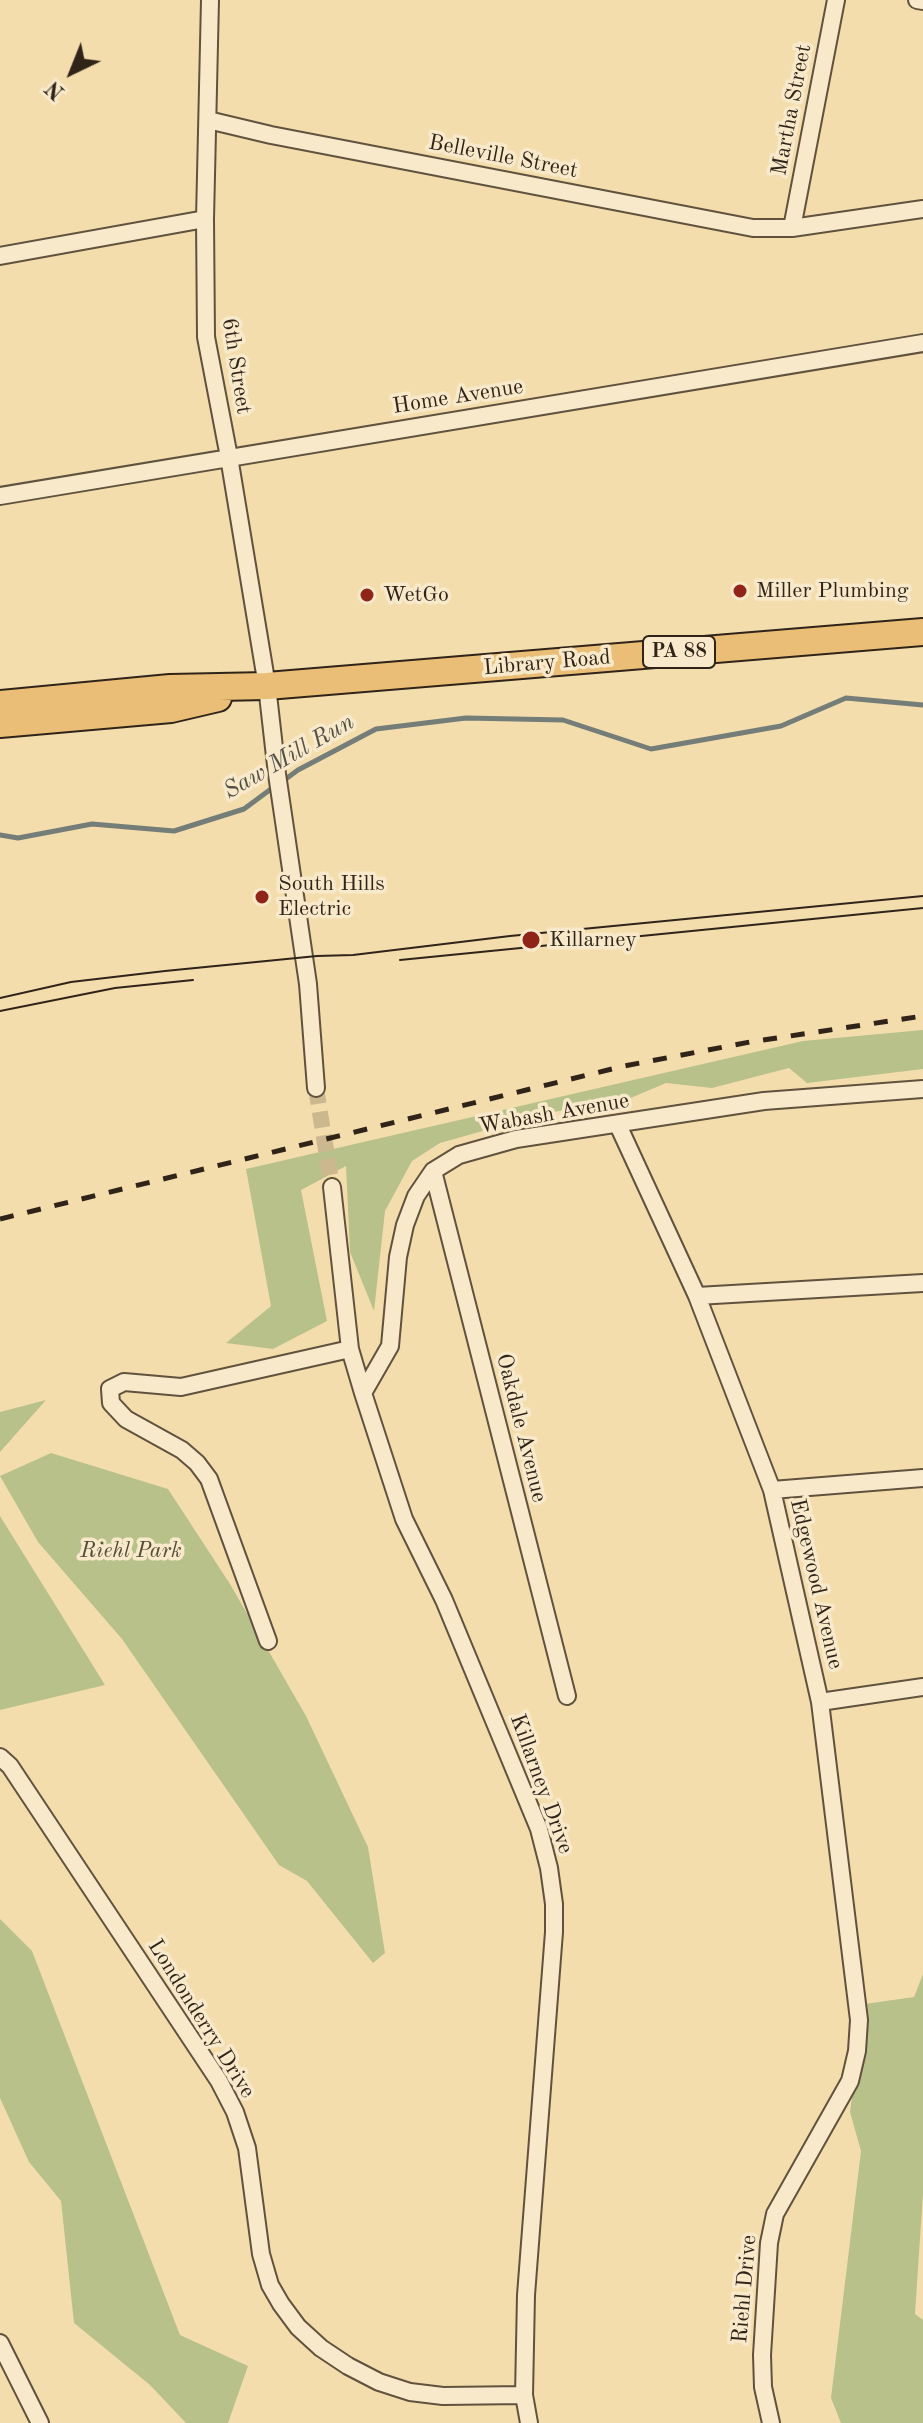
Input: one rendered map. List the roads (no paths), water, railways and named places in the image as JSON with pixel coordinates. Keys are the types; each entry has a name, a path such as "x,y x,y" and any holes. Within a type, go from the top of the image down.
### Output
{"main road":[{"name":"Library Road","path":"0,704 170,688 267,686 923,632"},
{"name":"Library Road","path":"0,724 171,709 267,686"}],"street":[{"name":"6th Street","path":"210,0 205,219 206,337 267,686"},
{"name":"Martha Street","path":"792,228 836,0"},
{"name":"Belleville Street","path":"208,120 271,135 753,228 792,228 923,209"},
{"path":"0,256 205,219"},
{"name":"Home Avenue","path":"0,496 923,343"},
{"path":"267,686 308,984 316,1088"},
{"name":"Wabash Avenue","path":"433,1171 459,1155 516,1139 764,1101 923,1089"},
{"name":"Edgewood Avenue","path":"618,1125 697,1296 772,1490 820,1702 859,2020 857,2051 850,2081"},
{"path":"363,1393 390,1346 398,1257 405,1225 416,1196 433,1171"},
{"name":"Oakdale Avenue","path":"433,1171 567,1696"},
{"name":"Killarney Drive","path":"332,1187 350,1349 363,1393 404,1519 456,1628 539,1829 549,1868 554,1932 526,2295 524,2395 529,2423"},
{"path":"697,1296 923,1283"},
{"path":"268,1641 209,1479 182,1450 126,1419 111,1403 110,1389 124,1382 181,1387 350,1349"},
{"path":"772,1490 923,1478"},
{"path":"820,1702 923,1687"},
{"name":"Londonderry Drive","path":"0,1757 10,1766 219,2081 235,2112 247,2148 261,2254 270,2285 298,2327 321,2348 348,2366 379,2382 410,2392 443,2396 524,2395"},
{"name":"Riehl Drive","path":"771,2423 763,2387 762,2355 769,2243 775,2214 850,2081"},
{"path":"0,2343 40,2423"}],"waterway":[{"name":"Saw Mill Run","path":"283,781 376,729 466,718 563,720 651,749 781,726 846,698 923,705"},
{"name":"Saw Mill Run","path":"0,835 18,838 92,824 174,831 244,809 275,786"}],"tunnel":[{"path":"316,1088 332,1187"}],"tram line":[{"path":"0,998 71,982 165,971 353,955 510,936 923,896"},
{"path":"400,960 923,908"},
{"path":"0,1011 115,988 193,980"}],"railway":[{"path":"0,1219 624,1066 750,1042 923,1016"}],"place":[{"name":"Miller Plumbing","path":"740,591"},
{"name":"WetGo","path":"367,595"},
{"name":"South Hills Electric","path":"262,897"},
{"name":"Killarney","path":"531,940"}],"park label":[{"name":"Riehl Park","path":"131,1551"}]}
